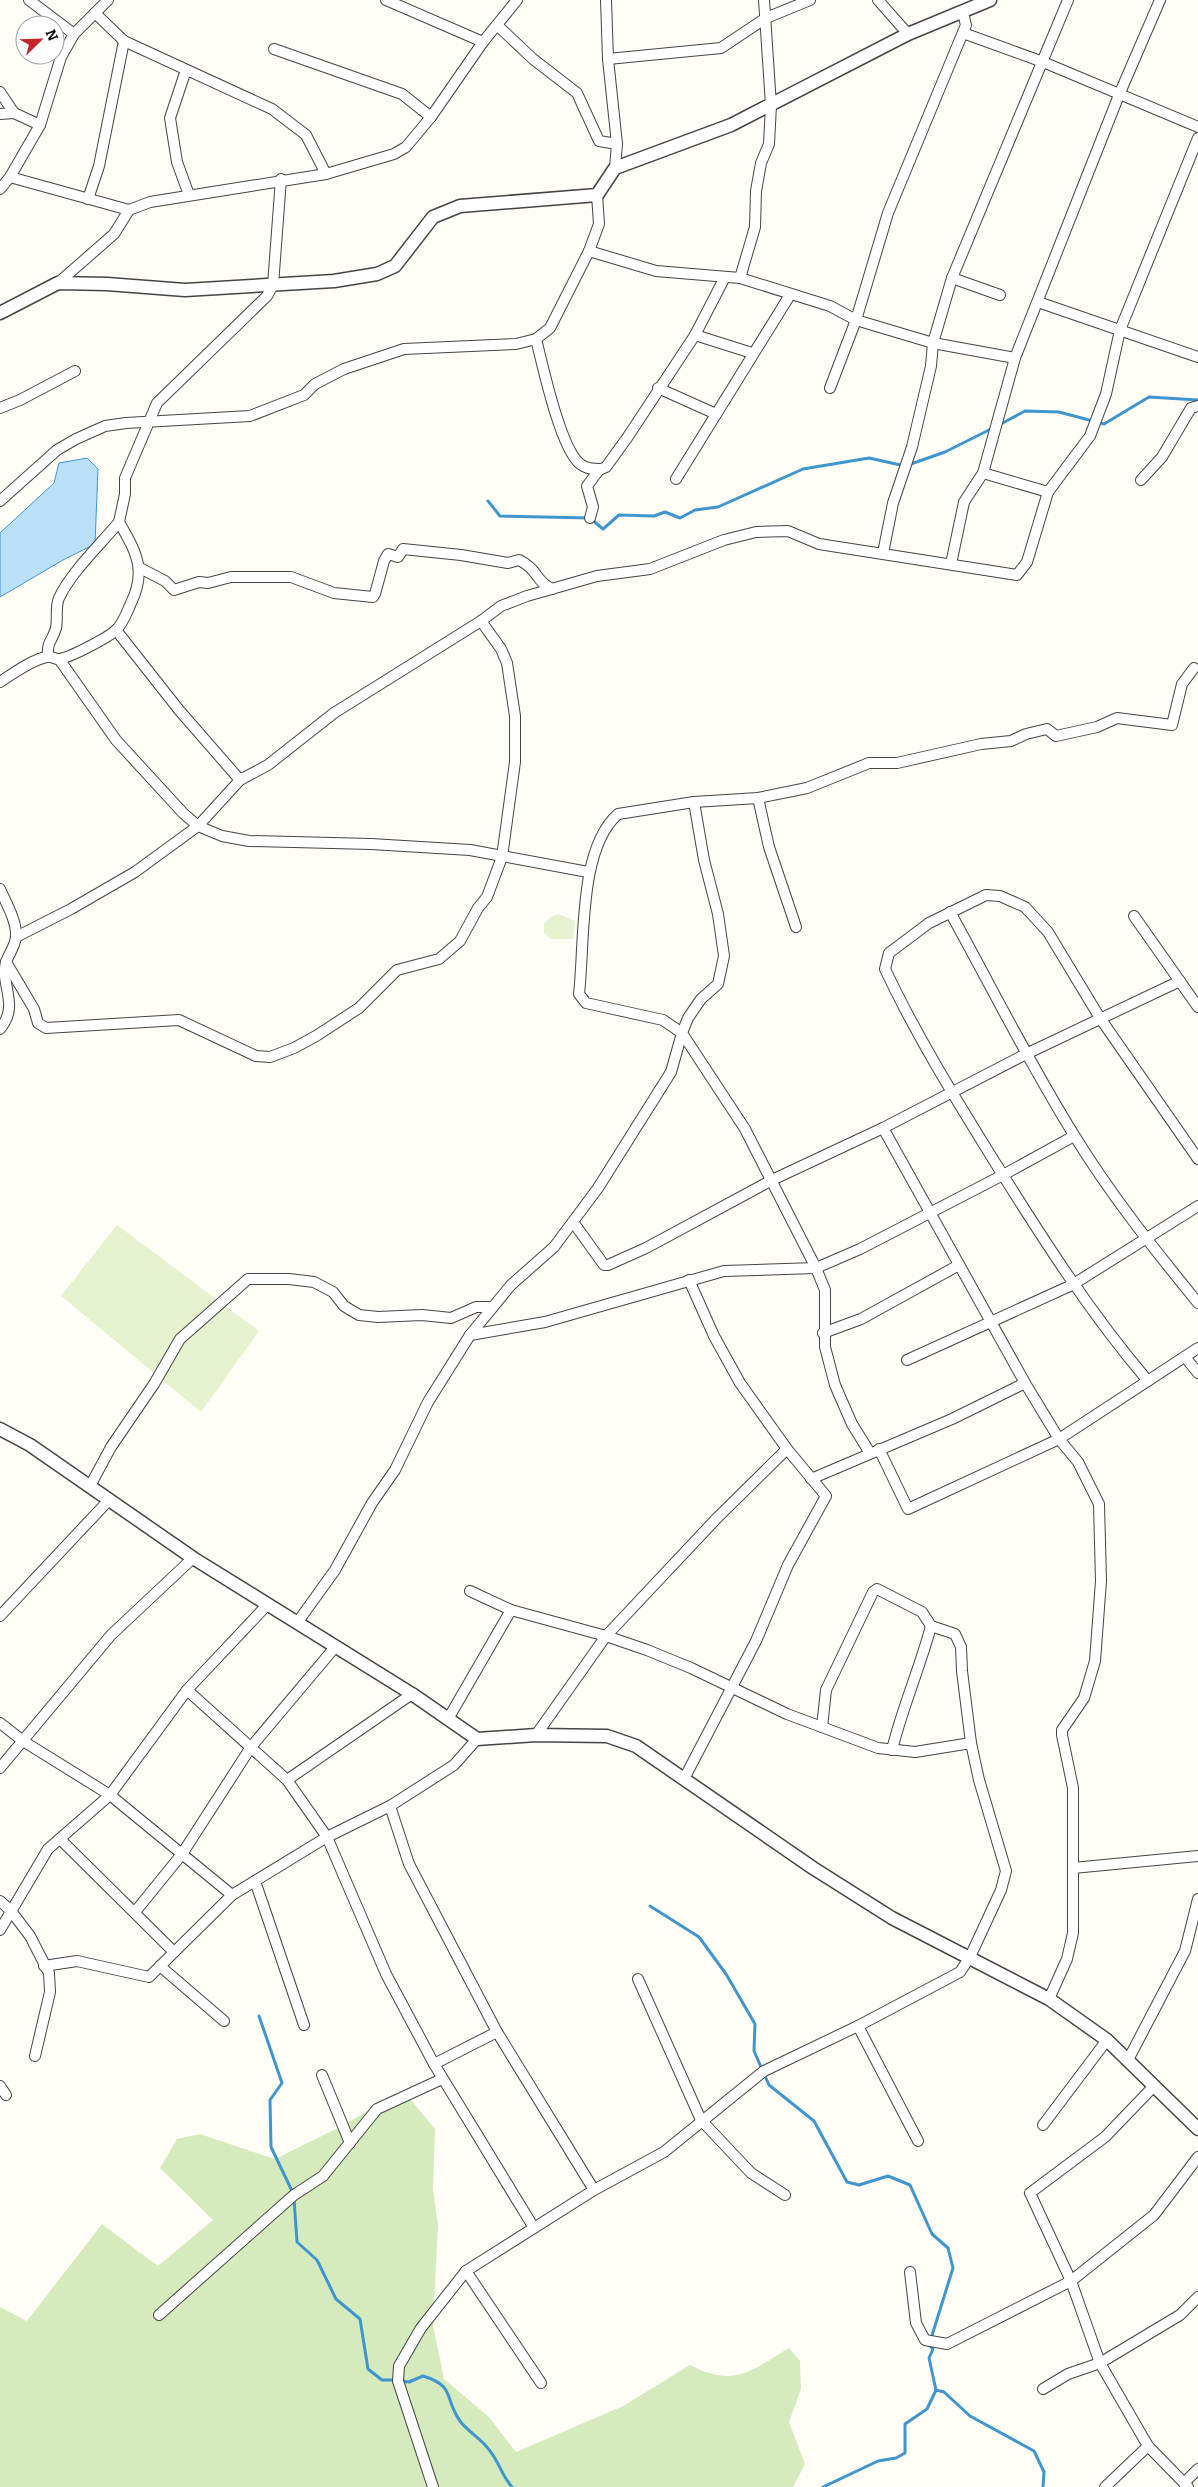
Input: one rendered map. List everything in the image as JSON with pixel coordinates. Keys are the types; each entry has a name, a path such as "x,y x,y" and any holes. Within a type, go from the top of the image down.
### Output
{"street":[{"path":"29,0 74,34"},
{"path":"0,189 10,177 40,125 61,57 74,34 108,0"},
{"path":"386,0 483,42"},
{"path":"10,177 129,210 150,202 281,179 326,174 394,154 406,147 431,117 483,42 517,0"},
{"path":"0,502 57,450 105,426 250,416 304,395 315,384 344,370 404,349 516,344 536,339 550,328 589,250 599,224 597,195 615,168 617,144 608,59 606,0"},
{"path":"740,278 755,227 756,191 761,163 769,144 771,105 764,0"},
{"path":"608,59 721,48 766,18 810,0"},
{"path":"878,0 908,34"},
{"path":"615,168 731,126 908,34 963,13 990,0"},
{"path":"883,553 893,503 912,447 930,366 933,343 952,278 1068,0"},
{"path":"951,564 964,502 984,473 1015,358 1119,95 1160,0"},
{"path":"95,13 124,41 272,109 306,134 326,174"},
{"path":"830,388 856,320 888,213 966,25 963,13"},
{"path":"497,25 533,60 577,94 599,141 617,144"},
{"path":"963,33 1043,62 1198,127"},
{"path":"88,199 99,166 124,41"},
{"path":"274,49 402,94 431,117"},
{"path":"186,70 170,118 177,162 189,195"},
{"path":"0,92 14,113"},
{"path":"0,114 14,113 40,125"},
{"path":"16,937 71,909 136,872 198,826 240,780 268,764 334,712 502,606 597,576 650,568 724,540 756,532 788,532 819,544 1017,576 1021,573 1027,562 1048,492 1090,436 1106,394 1120,330 1198,138"},
{"path":"48,657 47,644 54,633 57,622 59,598 119,522 125,478 140,442 145,435 148,422 157,403 268,296 273,285 281,179"},
{"path":"58,283 107,284 185,290 334,281 386,270 394,266 433,218 460,206 597,195"},
{"path":"0,313 58,283 114,234 129,210"},
{"path":"589,250 656,271 740,278 830,306 856,320 933,343 1015,358"},
{"path":"590,518 593,507 586,486 601,469 606,467 627,438 658,388 695,335 725,277"},
{"path":"952,278 1000,295"},
{"path":"676,479 752,353 790,295"},
{"path":"1038,302 1198,357"},
{"path":"695,335 752,353"},
{"path":"536,339 556,413 572,454 580,464 588,469 601,469"},
{"path":"0,408 75,372"},
{"path":"658,388 716,414"},
{"path":"1141,480 1162,457 1191,408 1198,406"},
{"path":"984,473 1048,492"},
{"path":"0,682 16,671 48,657 59,659 116,630 136,592 140,568 132,544 119,522"},
{"path":"140,568 165,581 174,590 200,582 208,583 231,577 291,577 334,593 373,597 388,554 398,557 403,549 461,555 508,564 518,560 531,566 542,584 552,589"},
{"path":"6,962 34,1009 38,1023 46,1028 180,1020 256,1056 270,1057 294,1048 316,1036 359,1008 397,970 439,959 460,941 478,908 487,897 502,857 515,762 515,716 507,663 501,649 481,621"},
{"path":"116,630 179,710 240,780"},
{"path":"59,659 116,740 183,813 198,826 222,836 249,841 470,850 588,872"},
{"path":"1194,668 1182,684 1172,724 1117,718 1097,727 1056,736 1047,729 1026,734 1011,741 981,744 897,763 869,763 807,788 758,798 694,802 618,814 611,820 594,848 588,872 579,994 586,1003 663,1020 682,1033 745,1129 816,1268 824,1290 823,1333 835,1385 852,1424 874,1451 908,1509 1059,1439 1198,1348"},
{"path":"758,798 769,846 796,927"},
{"path":"296,1623 335,1570 372,1503 395,1470 428,1402 470,1335 511,1285 554,1247 598,1188 671,1072 688,1018 700,1000 718,984 724,956 718,914 704,860 694,802"},
{"path":"0,889 14,924 16,937 6,962 5,974 11,999 5,1023 0,1029"},
{"path":"1148,1381 1115,1342 1072,1285 952,1093 886,969 889,953 928,922 986,895 1000,896 1025,907 1041,921 1100,1018 1198,1159"},
{"path":"950,912 1026,1054 1074,1136 1145,1238 1198,1303"},
{"path":"1134,916 1198,1007"},
{"path":"573,1222 604,1265 608,1265 646,1248 772,1180 883,1128 1026,1054 1180,981"},
{"path":"883,1128 959,1265 992,1320 1025,1383 1059,1439 1078,1462 1099,1504 1102,1581 1095,1661 1084,1698 1062,1730 1073,1788 1072,1945 1049,1999"},
{"path":"470,1335 545,1322 724,1271 816,1268 860,1249 1074,1136"},
{"path":"907,1360 1072,1285 1198,1206"},
{"path":"823,1333 861,1319 959,1265"},
{"path":"90,1486 111,1447 154,1384 180,1339 248,1279 289,1279 314,1282 333,1292 344,1306 359,1315 378,1317 422,1315 451,1318 476,1307 493,1307"},
{"path":"684,1778 756,1641 788,1565 826,1496 787,1449 740,1383 714,1336 689,1280"},
{"path":"1185,1357 1198,1372"},
{"path":"811,1479 952,1419 1025,1383"},
{"path":"0,1429 30,1445 193,1558 412,1694 477,1738 536,1735 607,1736 636,1746 813,1868 892,1918 1049,1999 1107,2040 1198,2129"},
{"path":"536,1735 606,1636 717,1518 787,1449"},
{"path":"0,1616 109,1500"},
{"path":"0,1768 111,1635 193,1558"},
{"path":"432,2487 398,2381 399,2366 421,2328 466,2271 594,2190 664,2152 701,2120 764,2071 858,2026 960,1972 970,1957 1002,1890 1006,1871 979,1780 962,1671 961,1647 955,1634 930,1626 922,1612 877,1589 873,1592 826,1690 822,1727"},
{"path":"470,1590 511,1610 606,1636 692,1668 787,1714 878,1748 915,1752 972,1743"},
{"path":"0,1930 48,1849 110,1795 187,1690 268,1604"},
{"path":"448,1718 511,1610"},
{"path":"892,1750 899,1718 923,1656 930,1626"},
{"path":"135,1912 182,1854 251,1747 336,1646"},
{"path":"187,1690 287,1780 328,1837 386,1974 442,2079 534,2228"},
{"path":"287,1780 412,1694"},
{"path":"0,1723 24,1741 110,1795 232,1895"},
{"path":"44,1966 77,1962 149,1977 232,1895 328,1837 390,1806 454,1765 477,1738"},
{"path":"390,1806 408,1864 497,2032 594,2190"},
{"path":"60,1839 174,1952"},
{"path":"1073,1868 1198,1856"},
{"path":"255,1881 304,2025"},
{"path":"1128,2060 1194,1933 1198,1899"},
{"path":"0,1902 12,1911 30,1936 49,1973 50,1992 36,2056"},
{"path":"160,1966 224,2021"},
{"path":"638,1979 701,2120 751,2173 785,2195"},
{"path":"858,2026 918,2141"},
{"path":"434,2064 497,2032"},
{"path":"1043,2125 1107,2040"},
{"path":"322,2074 350,2143"},
{"path":"159,2315 294,2195 323,2176 377,2109 442,2079"},
{"path":"0,2086 6,2095"},
{"path":"1154,2086 1105,2137 1030,2193 1071,2281 1100,2362 1148,2446 1186,2485 1198,2468"},
{"path":"910,2272 916,2323 925,2340 936,2344 947,2344 1071,2281 1154,2215 1198,2158"},
{"path":"466,2271 542,2383"},
{"path":"1043,2389 1068,2374 1100,2362 1180,2315 1198,2297"},
{"path":"1105,2487 1148,2446"}],"green space":[{"path":"558,914 575,921 573,939 550,939 544,933 544,924 550,917"},
{"path":"117,1225 259,1331 201,1412 61,1296"},
{"path":"411,2100 435,2129 433,2189 438,2225 433,2325 444,2379 489,2417 516,2452 623,2406 690,2365 705,2372 731,2376 753,2370 789,2348 800,2361 801,2389 789,2422 805,2464 793,2487 0,2487 0,2307 27,2321 102,2224 158,2266 213,2220 160,2168 177,2139 200,2134 275,2159 342,2126 379,2104"}],"water":[{"path":"87,458 98,469 95,544 63,560 0,597 0,533 54,483 59,463"}],"waterway":[{"path":"999,425 1025,411 1059,412 1104,424 1149,397 1198,400"},
{"path":"488,501 500,516 590,518 603,529 619,515 654,516 665,512 680,518 695,510 718,507 803,469 869,458 905,466 945,452 993,428"},
{"path":"650,1906 699,1937 726,1974 755,2024 754,2051 769,2085 814,2121 847,2182 859,2185 888,2176 910,2185 932,2234 948,2248 953,2268 929,2345 933,2349 929,2358 936,2390"},
{"path":"259,2016 282,2083 270,2100 271,2147 293,2193"},
{"path":"294,2199 297,2242 317,2260 336,2299 360,2319 368,2369 382,2380 395,2380"},
{"path":"401,2381 409,2382 423,2376 440,2384 448,2394 460,2421 487,2447 512,2487"},
{"path":"823,2487 878,2461 896,2458 905,2453 905,2424 927,2409 936,2390 944,2392 970,2416 1034,2451 1044,2472 1043,2487"}]}
